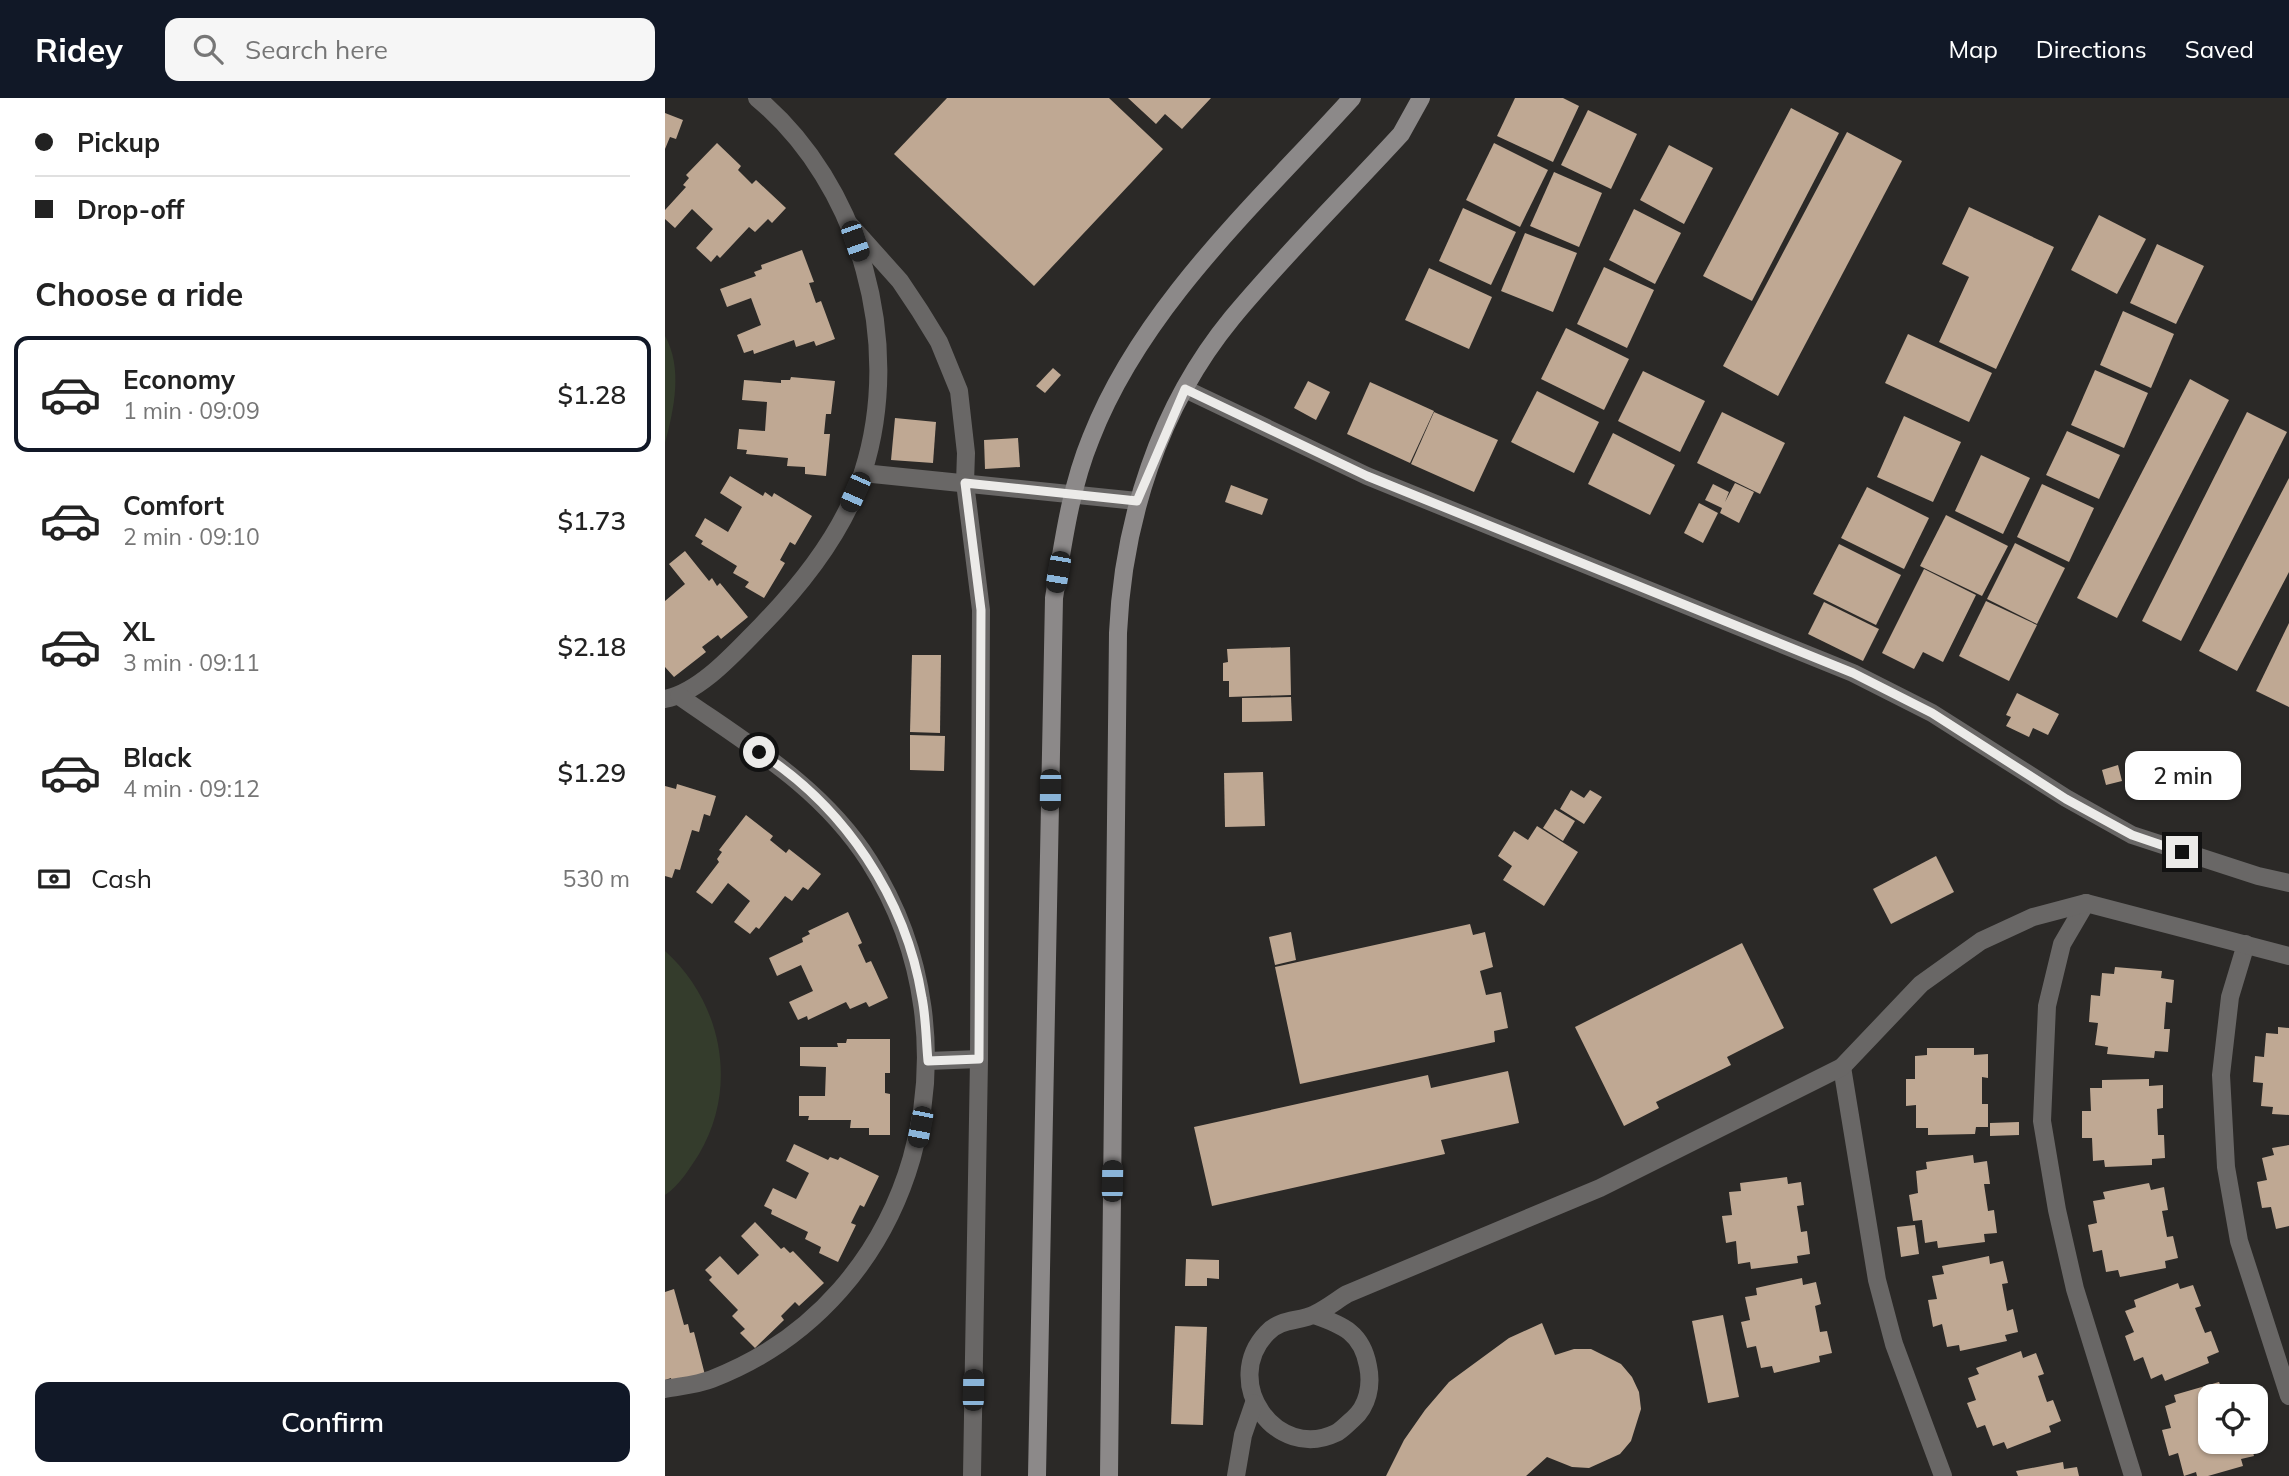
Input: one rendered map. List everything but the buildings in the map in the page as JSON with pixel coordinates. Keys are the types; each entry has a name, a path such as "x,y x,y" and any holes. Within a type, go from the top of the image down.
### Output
{"street":[{"path":"665,1389 709,1380 772,1348 827,1302 852,1275 884,1226 905,1181 924,1109 928,1061 922,998 903,927 869,861 848,831 801,782 672,698 744,643 791,592 846,511 863,472 876,401 876,341 870,293 849,224 826,180 798,140 757,98"},
{"path":"1037,1476 1053,598 1072,494 1091,437 1133,353 1189,278 1352,98"},
{"path":"1109,1476 1118,633 1121,580 1137,501 1185,389 1231,320 1401,134 1421,98"},
{"path":"849,224 899,281 926,321 950,366 959,391 966,453 965,483 981,610 979,1059 972,1476"},
{"path":"1185,389 1367,476 1853,673 1932,713 2066,799 2132,835 2258,876 2289,883"},
{"path":"863,472 1137,501"},
{"path":"2086,903 2062,944 2047,1006 2042,1121 2057,1210 2075,1289 2133,1476"},
{"path":"1314,1315 1344,1325 1366,1350 1371,1381 1361,1412 1336,1433 1305,1438 1274,1428 1254,1403 1248,1378 1253,1353 1267,1332 1289,1319 1314,1315 1347,1294 1600,1188 1842,1067 1921,984 1982,941 2033,917 2086,903 2289,956"},
{"path":"2246,944 2230,997 2221,1075 2226,1167 2239,1241 2289,1396"},
{"path":"928,1061 979,1059"},
{"path":"1842,1067 1877,1280 1894,1344 1943,1476"},
{"path":"1236,1476 1243,1434 1254,1403"}],"green space":[{"path":"665,336 674,361 675,389 665,443"},
{"path":"665,951 700,995 718,1046 721,1074 719,1101 699,1154 675,1187 665,1195"}],"route":[{"path":"759,752 801,782 825,805 848,831 887,893 903,927 914,962 922,998 928,1061 979,1059 981,610 965,483 1137,501 1153,458 1185,389 1367,476 1853,673 1932,713 2066,799 2132,835 2182,852"}]}
